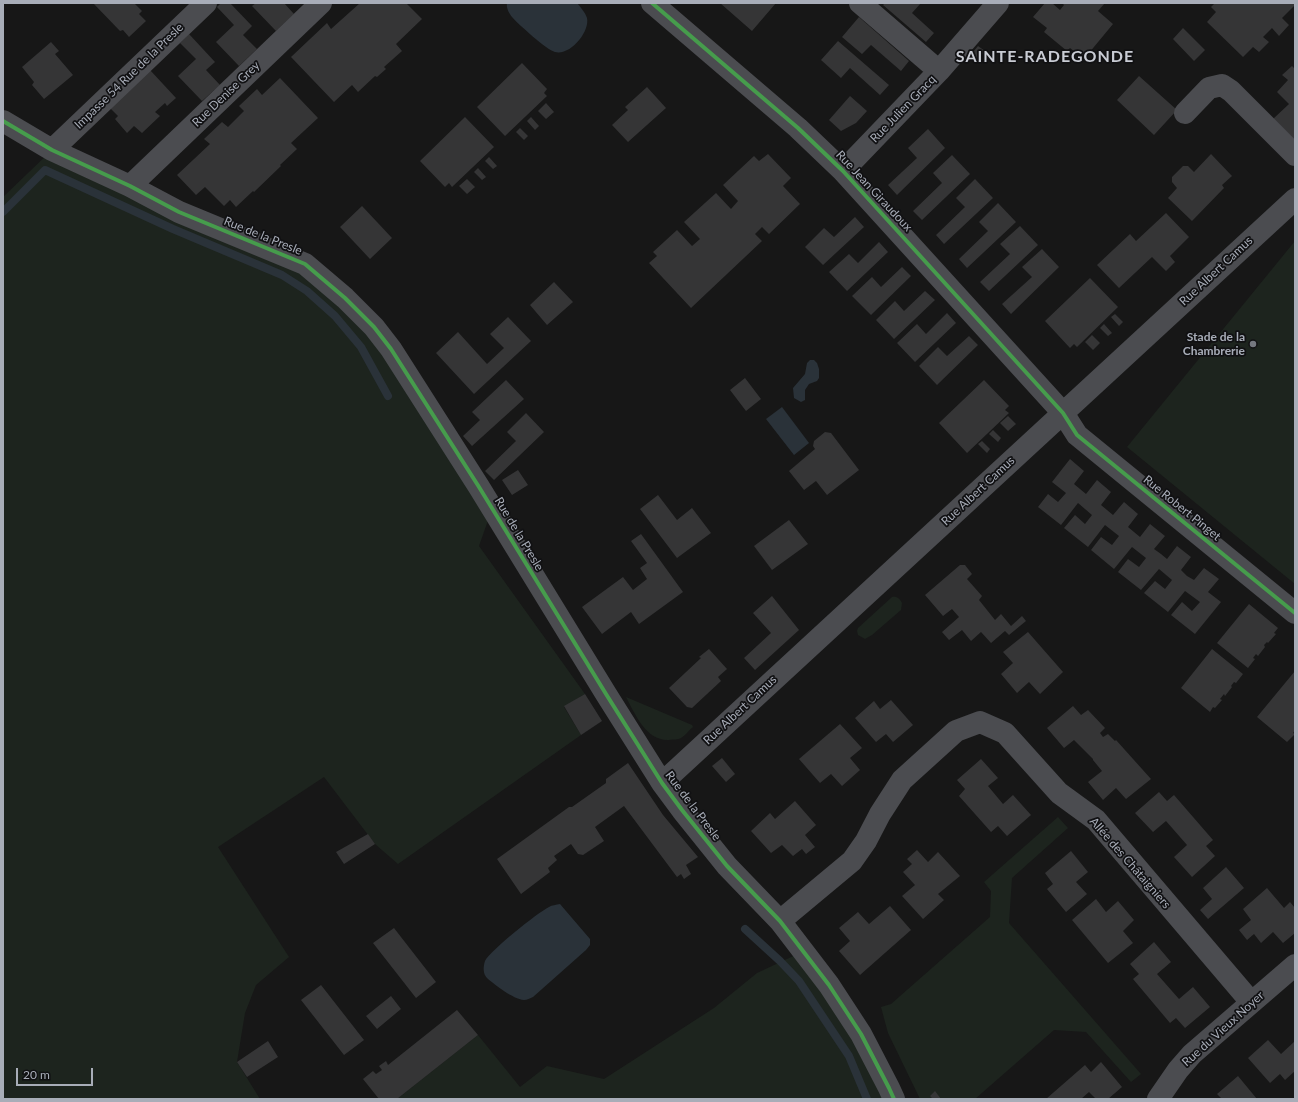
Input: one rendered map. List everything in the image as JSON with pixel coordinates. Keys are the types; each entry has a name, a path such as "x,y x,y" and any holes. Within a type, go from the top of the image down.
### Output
{"street":[{"name":"Impasse 54 Rue de la Presle","path":"52,150 206,3"},
{"name":"Rue Denise Grey","path":"130,186 321,3"},
{"name":"Rue Jean Giraudoux","path":"652,3 798,128 843,171 1063,413"},
{"name":"Rue Julien Gracq","path":"843,171 939,72 860,3"},
{"path":"939,72 998,3"},
{"path":"1185,113 1209,88 1222,85 1231,91 1295,155"},
{"name":"Rue de la Presle","path":"3,122 52,150 130,186 179,212 305,264 345,298 374,327 391,350 479,487 662,783 727,866 780,921 830,986 857,1028 894,1099"},
{"name":"Rue Albert Camus","path":"662,783 1295,199"},
{"name":"Rue Robert Pinget","path":"1063,413 1077,435 1295,613"},
{"name":"Allée des Châtaigniers","path":"780,921 852,861 866,841 880,814 902,780 956,731 980,722 1005,733 1059,793 1096,820 1251,1002"},
{"name":"Rue du Vieux Noyer","path":"1158,1099 1178,1070 1192,1054 1295,965"}],"shaded area":[{"path":"507,3 577,3 587,18 587,24 582,36 573,47 561,52 555,52 539,42 515,20 508,10"},
{"path":"52,150 242,238 345,298 492,509 479,546 585,694 564,707 581,735 398,864 375,844 324,777 218,847 289,957 256,985 245,1013 237,1062 260,1099 3,1099 3,197"},
{"name":"Stade de la Chambrerie","path":"1295,241 1295,584 1127,447"},
{"path":"810,360 814,360 817,363 819,378 817,381 809,384 805,390 805,400 801,402 794,398 793,388 805,374 807,363"},
{"path":"782,407 809,443 794,455 766,419"},
{"path":"892,597 897,597 900,600 902,603 901,610 872,635 865,639 858,635 858,628"},
{"path":"626,697 692,725 693,727 683,737 678,739 661,739 654,736 642,725"},
{"path":"1058,817 1068,828 1012,878 1009,923 1141,1074 1131,1082 1086,1032 1054,1030 975,1099 920,1099 888,1033 881,1007 891,1004 990,917 991,891 984,882"},
{"path":"560,904 590,939 590,945 586,950 533,997 526,1000 520,999 499,988 487,978 484,970 485,961 495,949 514,932 543,911 551,906"},
{"path":"804,951 894,1099 397,1099 478,1035 520,1087 547,1066 604,1079 714,1008 757,973"}],"building":[{"path":"93,3 134,3 142,11 139,14 146,21 129,37 123,30 120,31"},
{"path":"221,3 230,3 252,26 243,35 257,49 239,66 216,42 234,25 217,7"},
{"path":"256,3 284,3 294,14 276,31 252,6"},
{"path":"360,3 406,3 422,19 396,44 402,51 384,67 386,69 377,77 375,76 358,92 352,85 334,102 291,57 327,23 331,29"},
{"path":"720,3 776,3 752,31"},
{"path":"885,3 921,3 912,13 934,33 926,42 883,5"},
{"path":"1045,3 1052,3 1060,10 1064,5 1062,3 1105,3 1098,11 1113,24 1084,59 1070,48 1067,51 1044,32 1047,28 1033,17"},
{"path":"1215,3 1295,3 1295,5 1282,18 1289,25 1279,36 1272,28 1263,37 1269,42 1259,52 1253,47 1243,57 1207,22 1216,12 1211,7"},
{"path":"859,17 909,61 901,71 871,45 862,54 842,37"},
{"path":"1183,28 1205,50 1194,61 1173,39"},
{"path":"189,34 215,62 206,70 220,85 202,101 178,76 196,59 180,43"},
{"path":"838,41 889,85 880,95 850,68 841,78 821,60"},
{"path":"51,42 59,51 55,54 73,75 44,99 32,85 34,82 22,67"},
{"path":"978,46 985,51 976,62 969,57"},
{"path":"522,63 547,89 544,93 547,96 505,136 477,107"},
{"path":"1292,66 1295,69 1295,140 1273,119 1289,104 1277,92 1288,80 1282,75"},
{"path":"150,70 176,98 167,106 165,103 155,112 160,116 142,133 134,126 127,133 115,119 118,116 110,108"},
{"path":"1139,76 1177,110 1154,135 1117,100"},
{"path":"280,78 318,118 291,143 297,149 254,192 253,191 236,207 230,200 224,206 205,187 196,195 177,175 210,144 204,139 222,122 228,127 244,111 239,106 257,89 262,95"},
{"path":"647,87 666,108 628,142 612,125 628,110 625,107"},
{"path":"850,96 867,111 856,123 841,131 829,120"},
{"path":"546,103 554,112 546,119 538,111"},
{"path":"465,117 494,147 452,187 449,183 445,187 420,161"},
{"path":"531,117 539,126 535,130 527,121"},
{"path":"520,128 528,136 524,140 516,132"},
{"path":"928,129 945,148 897,195 888,185 917,158 908,148"},
{"path":"768,154 791,178 783,186 800,204 769,234 762,227 755,234 762,241 691,308 649,263 657,256 653,252 677,230 692,246 700,239 684,222 716,193 731,209 738,201 723,185 754,156 759,161"},
{"path":"1211,154 1232,176 1222,185 1224,188 1192,221 1168,198 1177,188 1172,182 1172,177 1183,166 1188,166 1194,172"},
{"path":"952,155 970,174 922,220 913,211 942,183 933,173"},
{"path":"489,157 497,166 493,169 485,161"},
{"path":"478,168 486,177 482,180 474,172"},
{"path":"467,179 475,187 467,194 459,186"},
{"path":"975,179 993,198 944,244 936,235 965,207 956,198"},
{"path":"998,203 1016,222 967,268 959,259 988,231 979,222"},
{"path":"362,206 392,238 370,259 340,227"},
{"path":"1166,213 1189,237 1170,256 1175,262 1166,271 1152,257 1119,288 1097,265 1130,234 1136,241"},
{"path":"855,217 864,227 823,265 805,247 824,228 834,237"},
{"path":"1020,226 1038,245 989,291 980,282 1010,254 1000,244"},
{"path":"879,242 888,252 847,291 829,272 849,254 858,263"},
{"path":"1042,249 1059,267 1011,314 1002,304 1032,277 1022,267"},
{"path":"902,267 911,276 871,315 852,296 872,277 881,287"},
{"path":"1090,278 1118,307 1077,347 1074,344 1070,348 1045,321"},
{"path":"554,282 573,302 547,325 530,305"},
{"path":"925,291 935,300 894,339 876,320 895,301 904,311"},
{"path":"947,313 956,323 915,362 897,343 917,324 926,334"},
{"path":"1115,314 1123,322 1119,326 1111,317"},
{"path":"508,317 531,341 474,394 436,353 458,332 487,364 504,348 490,334"},
{"path":"1104,324 1112,333 1108,336 1100,328"},
{"path":"1092,335 1100,343 1093,350 1085,342"},
{"path":"969,336 978,345 937,385 919,366 938,347 947,356"},
{"path":"745,378 761,399 746,411 730,390"},
{"path":"506,380 524,399 472,446 463,436 480,420 472,412"},
{"path":"984,380 1009,406 1005,410 1009,413 967,453 939,423"},
{"path":"526,413 544,432 494,480 485,471 516,441 507,432"},
{"path":"1008,416 1016,424 1008,431 1000,423"},
{"path":"993,430 1001,438 998,442 989,434"},
{"path":"825,432 831,433 859,470 827,495 816,481 804,490 789,471 815,449 813,446 814,441"},
{"path":"982,441 990,449 987,453 978,444"},
{"path":"1070,459 1084,471 1074,484 1086,494 1097,480 1111,492 1101,505 1113,515 1124,502 1138,514 1128,527 1140,537 1150,524 1165,536 1154,549 1167,559 1177,546 1191,557 1181,570 1187,576 1194,580 1204,568 1219,579 1208,592 1221,602 1195,634 1171,615 1182,602 1192,611 1200,602 1185,591 1168,612 1144,593 1155,581 1165,589 1172,580 1159,569 1141,590 1118,572 1128,559 1139,567 1146,558 1132,547 1114,569 1091,550 1101,537 1112,545 1119,536 1105,525 1088,547 1064,528 1075,515 1085,524 1092,515 1078,503 1061,525 1038,507 1048,494 1058,502 1066,493 1052,482"},
{"path":"518,470 528,485 512,495 502,480"},
{"path":"658,495 677,520 692,508 711,533 677,558 640,509"},
{"path":"789,520 808,544 772,570 754,546"},
{"path":"641,534 683,592 639,624 631,612 602,634 582,607 623,577 633,590 647,579 640,568 647,563 631,541"},
{"path":"960,565 965,565 972,574 967,579 982,596 979,600 995,620 1001,614 1011,626 1022,616 1026,621 1009,635 1005,631 991,643 981,632 971,641 962,630 949,640 942,632 959,617 952,609 943,616 925,595"},
{"path":"772,596 799,630 755,670 744,658 771,633 753,613"},
{"path":"1249,604 1278,628 1274,633 1276,634 1268,643 1267,642 1264,645 1265,647 1258,656 1256,654 1253,658 1255,659 1248,668 1217,643"},
{"path":"1028,632 1063,672 1040,694 1029,682 1017,693 1001,674 1013,663 1003,652"},
{"path":"709,649 727,669 718,677 721,681 692,708 687,707 669,688 701,658 699,657"},
{"path":"1212,649 1243,674 1236,683 1234,682 1225,696 1224,694 1220,699 1222,700 1215,708 1213,707 1210,712 1181,688"},
{"path":"1295,671 1295,730 1293,733 1295,734 1287,742 1257,717"},
{"path":"585,694 602,721 581,735 564,706"},
{"path":"891,700 913,725 893,742 886,734 876,742 855,718 874,701 880,709"},
{"path":"1073,706 1081,715 1088,710 1105,728 1100,733 1103,737 1108,734 1115,741 1116,740 1151,779 1126,799 1116,788 1103,800 1088,782 1102,771 1093,759 1074,740 1064,748 1047,728"},
{"path":"840,724 862,748 850,758 860,770 842,786 831,774 820,783 799,759"},
{"path":"722,758 735,774 726,782 712,766"},
{"path":"981,759 998,778 988,786 1003,804 1013,795 1031,815 1007,836 998,826 991,832 959,796 965,789 957,780"},
{"path":"628,763 663,815 698,857 686,865 691,874 684,879 681,874 677,877 624,806 595,827 604,841 583,855 578,854 571,844 554,856 557,860 548,868 550,872 521,894 497,859 569,807 572,807 606,783 606,779"},
{"path":"1159,792 1167,801 1174,795 1213,840 1206,846 1215,856 1192,877 1174,857 1187,845 1166,821 1153,832 1135,813"},
{"path":"795,801 816,825 805,835 815,847 806,854 802,849 793,856 782,845 771,853 751,831 770,813 775,819"},
{"path":"368,834 375,844 344,864 336,852"},
{"path":"917,850 928,862 938,852 960,876 938,894 944,900 923,919 902,896 915,885 903,872 912,864 907,859"},
{"path":"1071,851 1088,872 1076,882 1087,894 1066,912 1047,889 1053,884 1045,873"},
{"path":"1226,867 1244,888 1208,919 1200,910 1212,899 1203,888"},
{"path":"1267,888 1284,908 1290,902 1295,908 1295,933 1283,943 1273,932 1261,943 1254,934 1247,940 1239,930 1251,920 1243,909"},
{"path":"1096,899 1106,912 1118,901 1134,920 1123,931 1133,943 1108,963 1072,920"},
{"path":"890,906 911,930 860,975 839,951 850,941 839,928 858,912 869,924"},
{"path":"394,928 436,982 416,998 373,943"},
{"path":"1154,942 1171,962 1157,974 1179,999 1193,987 1210,1007 1185,1028 1176,1018 1170,1023 1133,979 1139,974 1130,964"},
{"path":"321,985 364,1040 344,1055 301,1000"},
{"path":"391,996 401,1009 377,1029 366,1016"},
{"path":"457,1010 478,1035 397,1099 379,1099 363,1079 373,1071 376,1074 382,1070 379,1066 386,1061 388,1065"},
{"path":"1268,1040 1281,1054 1295,1041 1295,1071 1285,1080 1280,1074 1270,1083 1248,1058"},
{"path":"268,1041 278,1057 247,1077 237,1062"},
{"path":"1101,1062 1122,1087 1108,1099 1096,1099 1089,1092 1081,1099 1046,1099 1085,1065 1091,1072"},
{"path":"1238,1076 1257,1099 1222,1099 1217,1094"},
{"path":"935,1091 941,1099 933,1099 930,1096"}],"waterway":[{"path":"3,212 45,170 173,229 282,275 307,291 335,316 361,347 388,396"},
{"path":"745,929 780,961 799,981 849,1056 867,1099"}],"cycle path":[{"path":"652,3 798,128 843,171 1063,413 1077,435 1295,613"},
{"path":"3,121 52,150 130,186 179,212 305,264 345,298 374,327 391,349 479,487 662,783 727,866 780,921 829,985 861,1034 894,1099"}],"place":[{"name":"Stade de la Chambrerie","path":"1253,344"}],"district":[{"name":"SAINTE-RADEGONDE","path":"1045,57"}]}
